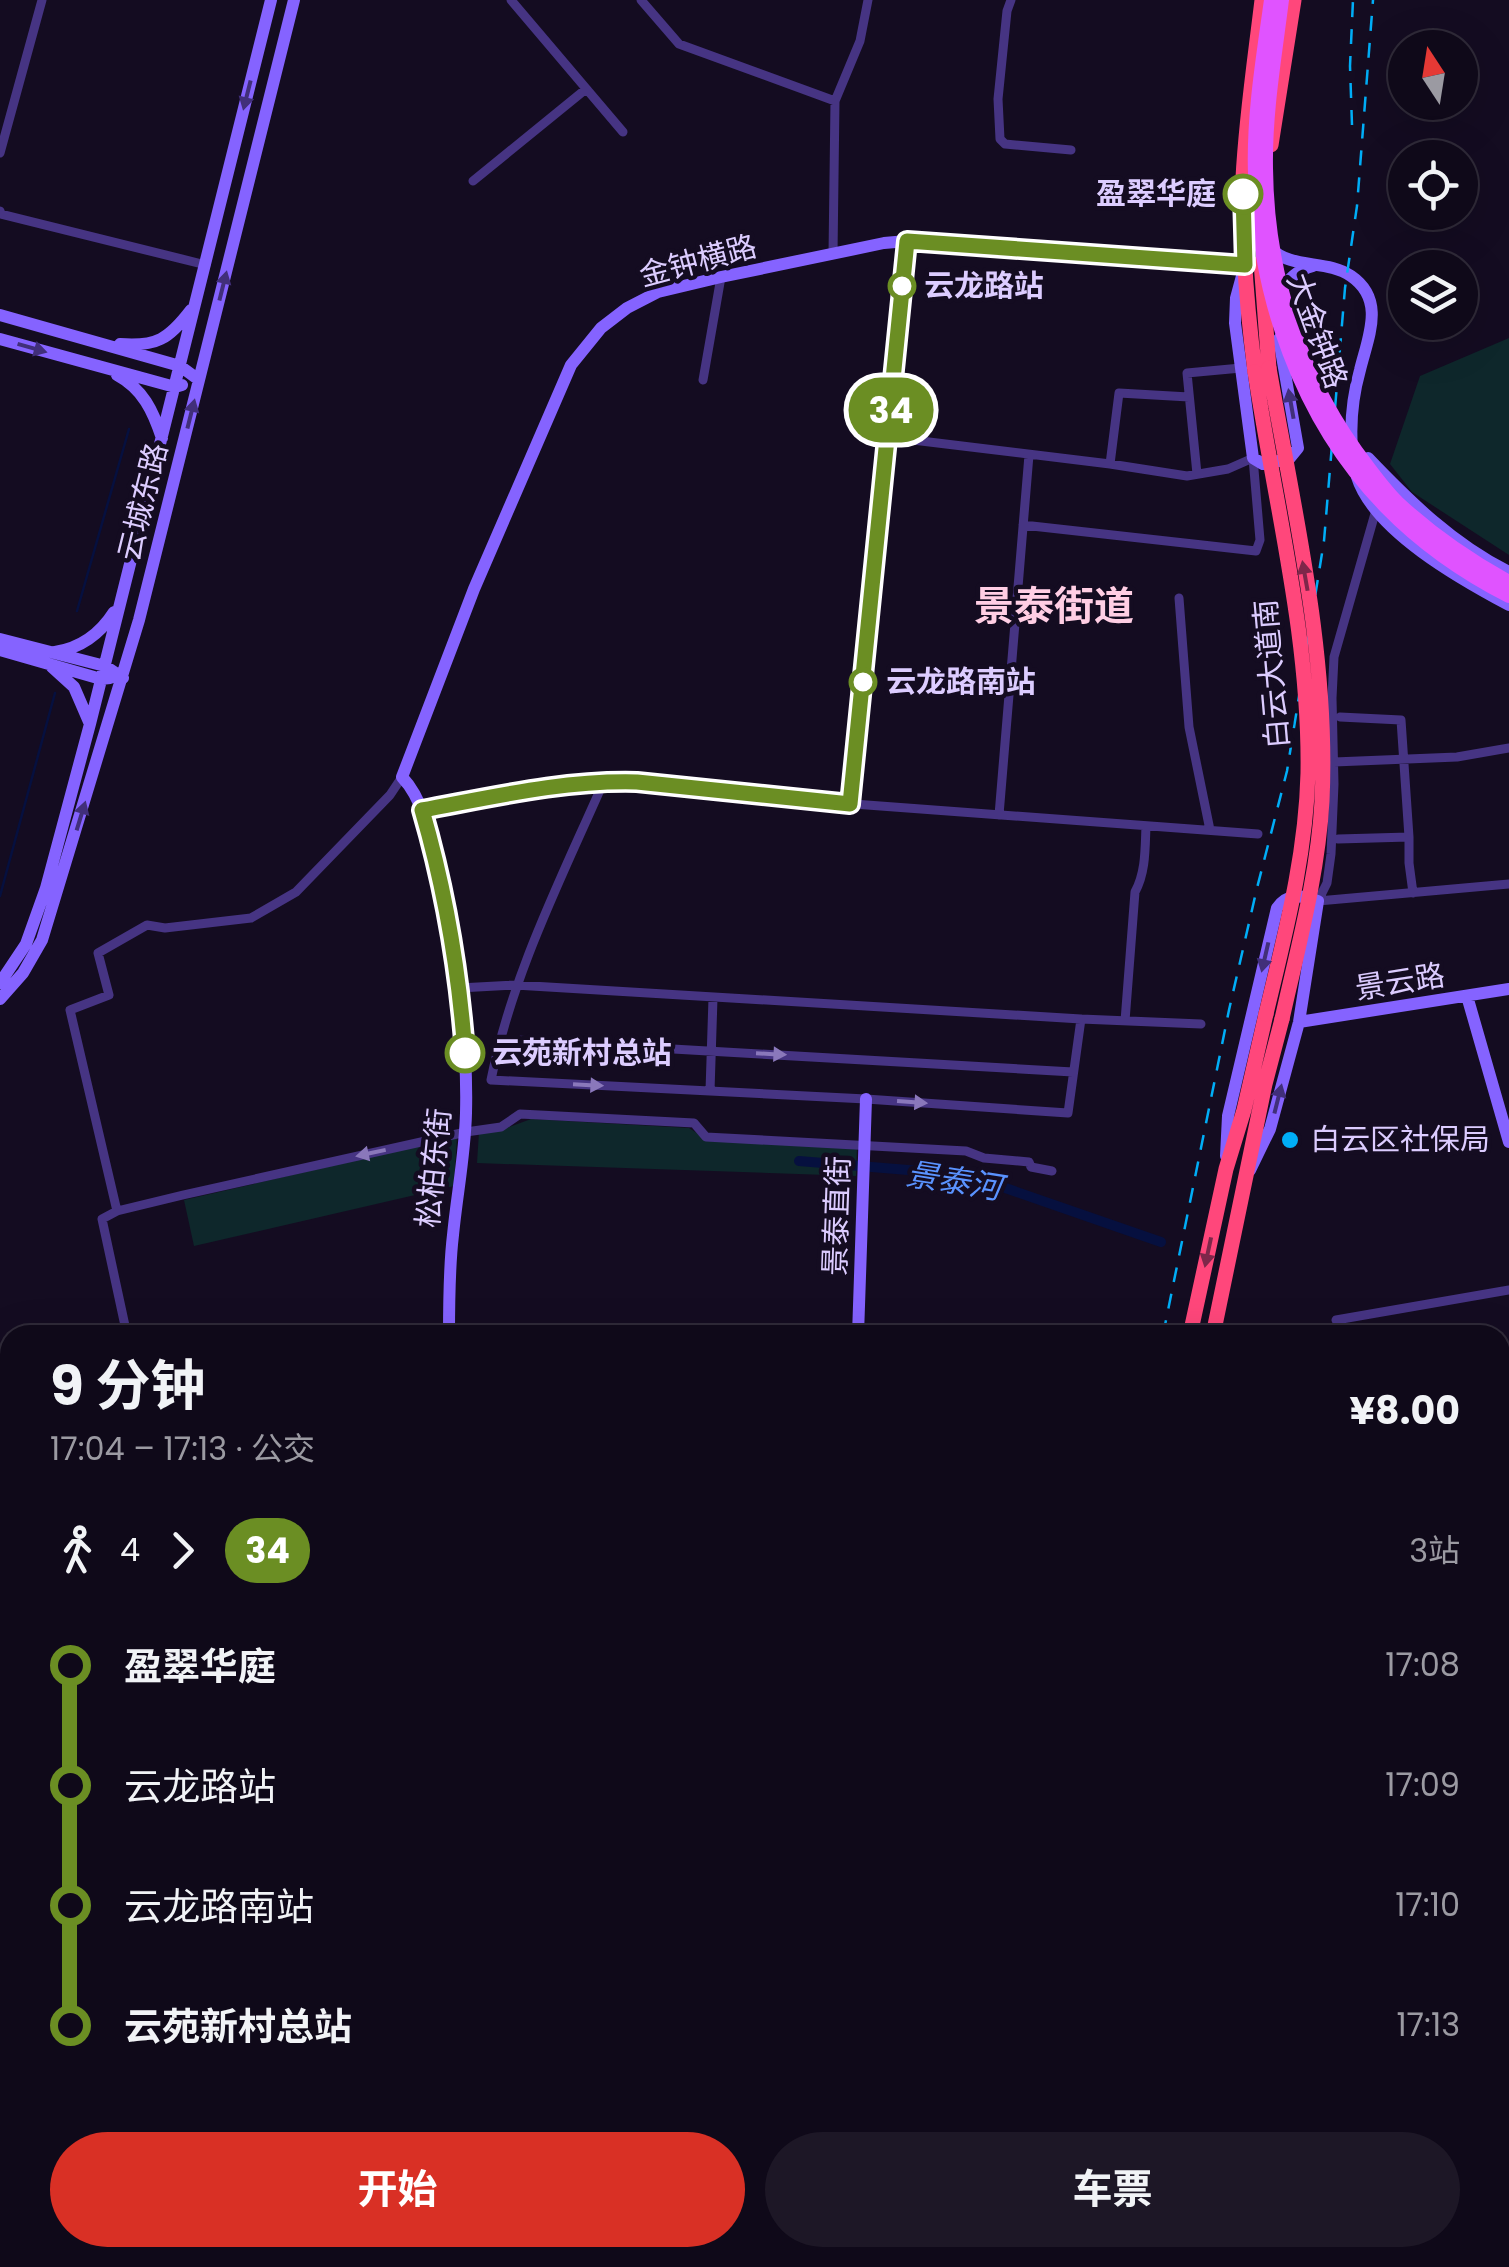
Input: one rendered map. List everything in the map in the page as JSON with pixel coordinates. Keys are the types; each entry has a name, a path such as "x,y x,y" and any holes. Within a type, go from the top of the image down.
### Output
{"highway":[{"name":"白云大道南","path":"1215,1325 1282,1018 1307,794 1308,735 1302,648 1255,369 1245,265 1243,176 1262,0"},
{"name":"白云大道南","path":"1255,369 1267,170 1294,0"},
{"name":"白云大道南","path":"1192,1325 1226,1169 1244,1110 1282,1018"}],"main road":[{"name":"大金钟路","path":"1271,0 1256,125 1256,202 1268,281 1289,352 1322,421 1386,507 1451,561 1509,596"},
{"name":"大金钟路","path":"1282,0 1267,126 1266,194 1275,264 1295,335 1329,411 1394,499 1448,544 1509,582"}],"street":[{"path":"0,153 42,0"},
{"name":"云城东路","path":"0,983 15,964 34,926 90,724 271,0"},
{"name":"云城东路","path":"0,999 33,957 50,921 122,678 294,0"},
{"path":"511,0 623,132"},
{"path":"641,0 679,44 835,101"},
{"path":"833,254 835,101 860,41 868,0"},
{"path":"1011,0 998,99 1000,140 1004,144 1071,150"},
{"path":"473,182 586,89"},
{"path":"0,211 206,265"},
{"path":"1261,233 1266,244 1283,258 1342,271 1368,294 1373,316 1350,427 1353,464 1360,486 1376,510 1411,543 1442,567 1509,605"},
{"path":"1253,458 1263,464 1278,462 1289,459 1298,448 1261,233"},
{"path":"850,804 907,241"},
{"name":"金钟横路","path":"402,777 474,588 571,365 601,328 627,308 658,292 720,277 907,241 1245,265"},
{"path":"1273,304 1296,272 1316,266"},
{"path":"703,380 720,277"},
{"path":"97,343 154,343 179,326 196,302"},
{"path":"0,316 180,366 199,380"},
{"path":"64,356 76,350 78,343 71,335"},
{"path":"0,338 175,386 199,380"},
{"path":"92,364 122,377 139,391 154,414 162,438"},
{"path":"1023,525 1256,550 1260,540 1253,458 1255,369 1187,373 1196,474"},
{"path":"1110,464 1119,393 1190,397"},
{"path":"1350,427 1366,457 1411,502 1469,549 1509,572"},
{"path":"888,437 1186,476 1228,469 1253,458"},
{"path":"999,814 1029,455"},
{"path":"1282,1018 1318,901 1328,883 1335,837 1334,657 1376,510"},
{"path":"48,658 89,640 112,616 122,596"},
{"path":"1180,598 1189,726 1210,830"},
{"path":"117,616 127,626 139,620"},
{"path":"0,639 48,658 74,687 90,724"},
{"path":"0,650 122,678"},
{"path":"1340,718 1401,720 1413,893"},
{"path":"1334,762 1457,757 1509,748"},
{"path":"118,1211 70,1010 109,995 98,953 148,925 165,928 251,918 296,892 390,795 402,777"},
{"name":"松柏东街","path":"402,777 422,810 459,988 466,1132 451,1256 449,1325"},
{"path":"604,781 515,986 490,1080 1068,1113 1080,1019"},
{"path":"422,810 559,785 604,781 850,804 1258,834"},
{"path":"1124,1021 1132,914 1143,870 1146,826"},
{"path":"1289,834 1410,837"},
{"path":"1226,1169 1228,1116 1277,908 1286,898 1318,901 1509,884"},
{"path":"459,988 515,986 1201,1024"},
{"name":"景云路","path":"1282,1018 1509,989"},
{"path":"1467,996 1509,1142"},
{"path":"710,1091 713,998"},
{"path":"499,1039 1074,1072"},
{"name":"景泰直街","path":"858,1325 866,1099"},
{"path":"125,1325 102,1219 118,1211 501,1127 520,1114 694,1122 706,1137 966,1150 984,1158 1028,1162 1032,1168 1052,1171"},
{"path":"1336,1320 1509,1290"}],"green space":[{"path":"1509,338 1509,555 1412,492 1390,464 1420,376"},
{"path":"531,1119 689,1128 706,1139 857,1148 856,1176 477,1163 479,1132 501,1130"},
{"path":"457,1137 454,1186 194,1246 184,1200"}],"waterway":[{"path":"77,611 129,429"},
{"path":"0,896 55,693"},
{"name":"景泰河","path":"799,1161 920,1171 991,1183 1161,1242"}],"railway":[{"path":"1352,125 1353,0"},
{"path":"1165,1325 1229,1010 1287,771 1324,541 1373,0"}],"bus line":[{"name":"34","path":"465,1053 452,946 422,810 559,785 604,781 850,804 907,241 1245,265 1243,194"}],"place":[{"name":"盈翠华庭","path":"1243,194"},
{"name":"云龙路站","path":"902,286"},
{"name":"云龙路南站","path":"863,682"},
{"name":"云苑新村总站","path":"465,1053"},
{"name":"白云区社保局","path":"1290,1140"}],"district":[{"name":"景泰街道","path":"1054,606"}]}
